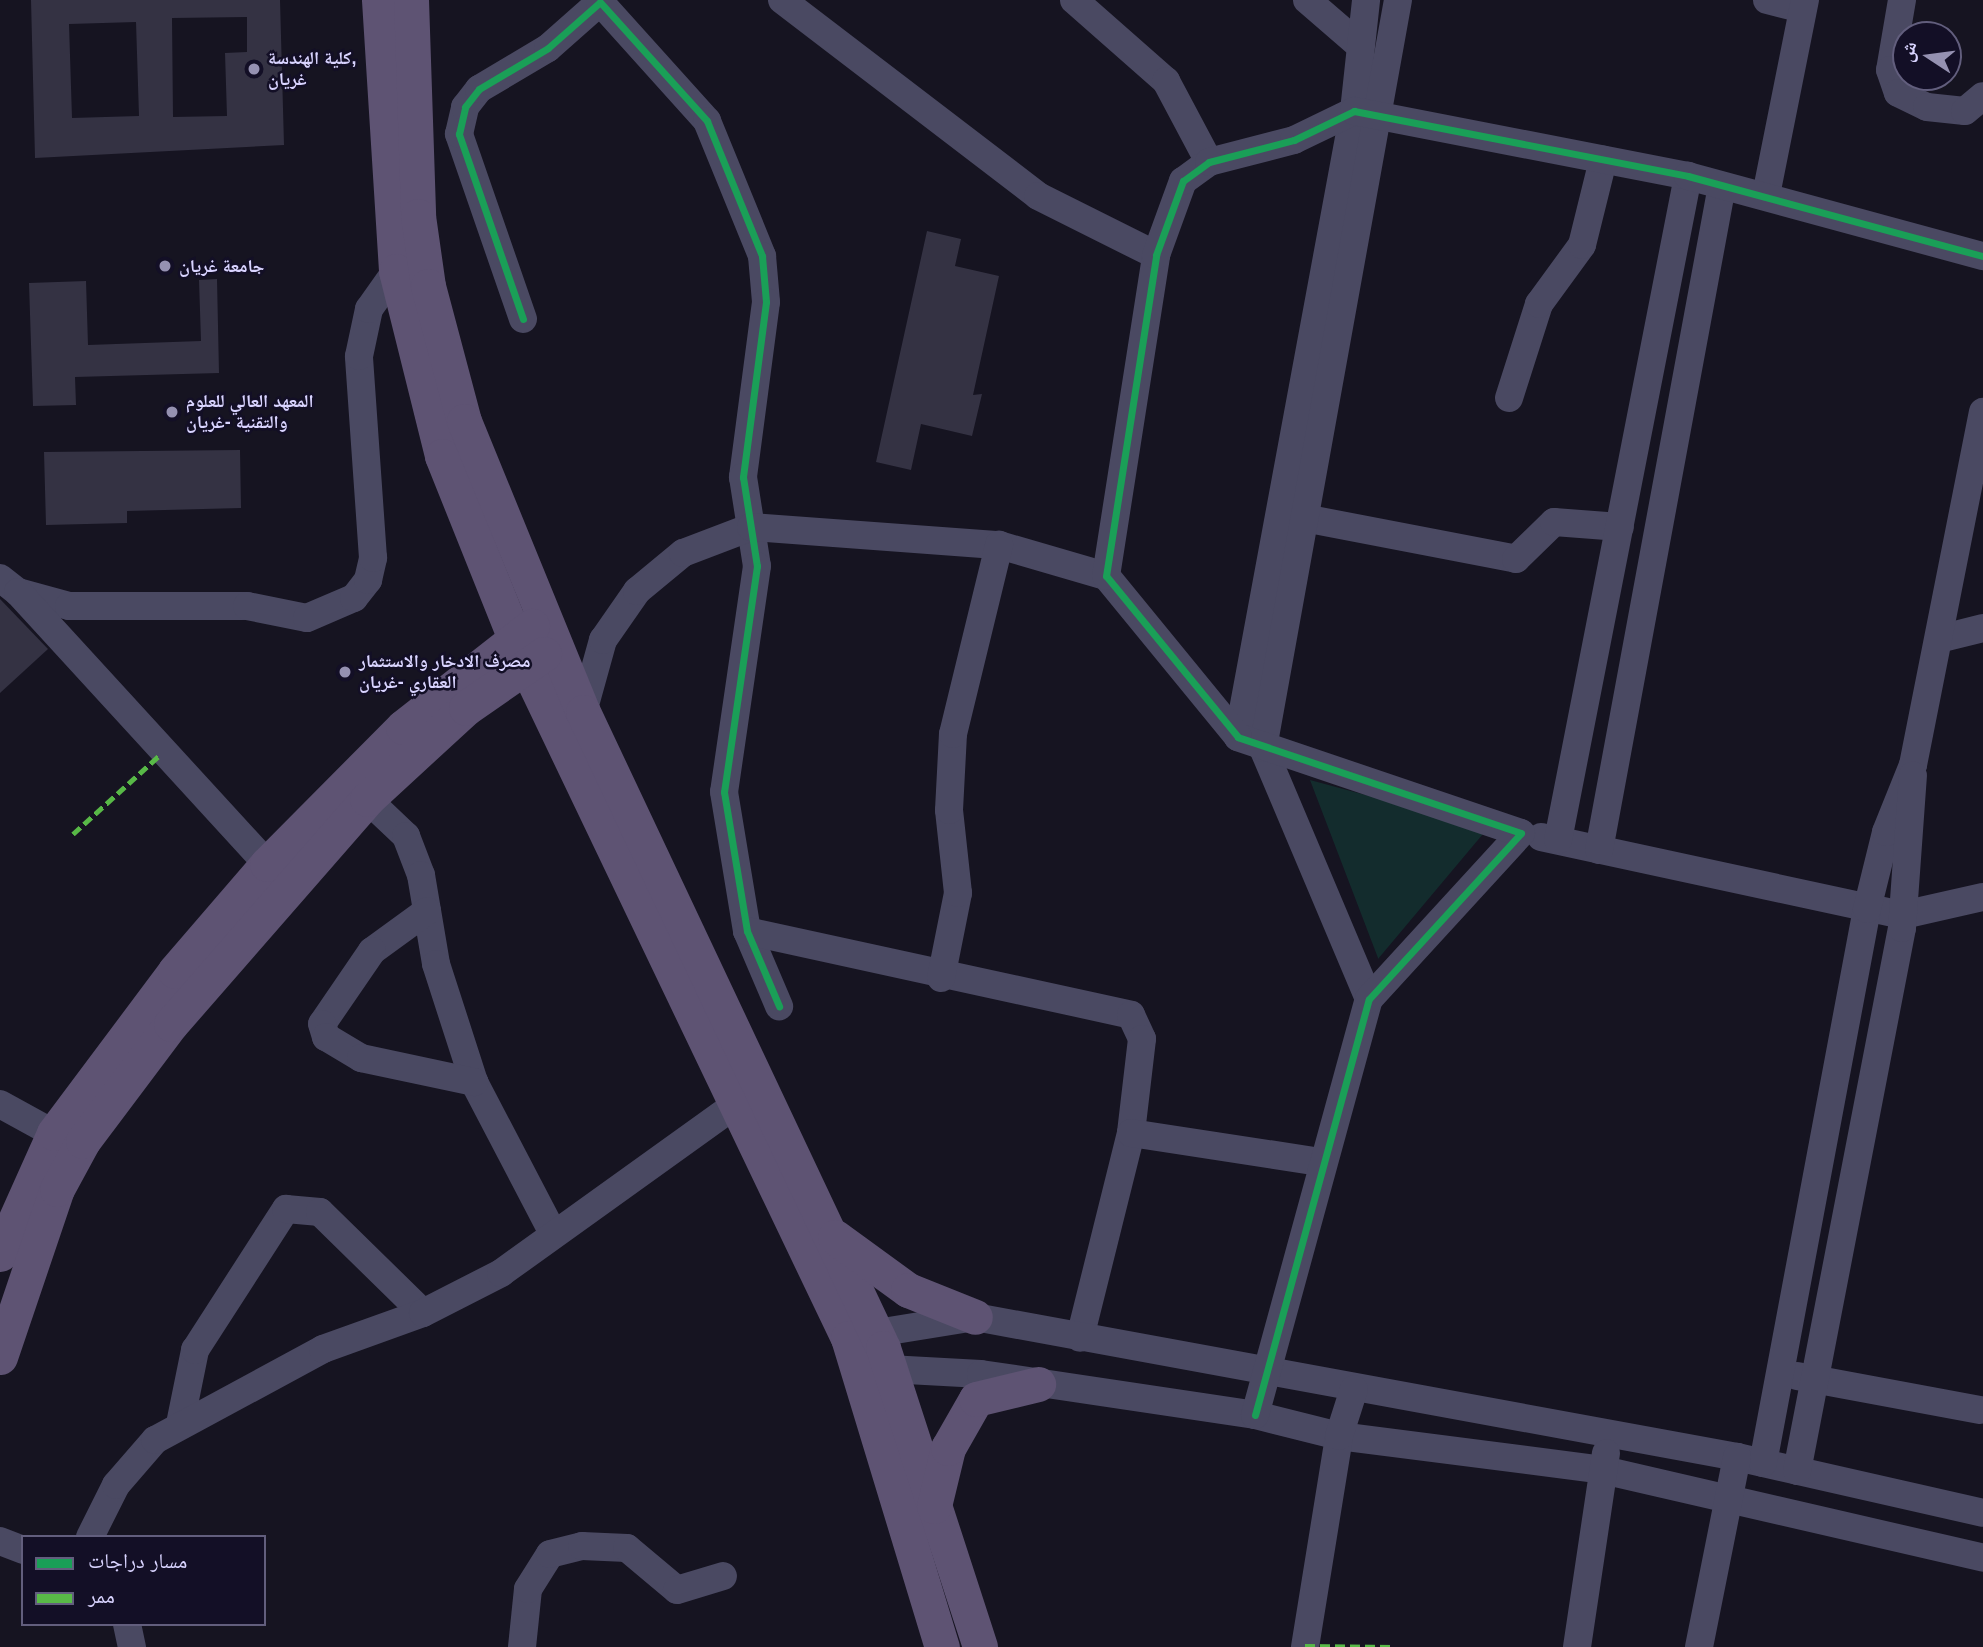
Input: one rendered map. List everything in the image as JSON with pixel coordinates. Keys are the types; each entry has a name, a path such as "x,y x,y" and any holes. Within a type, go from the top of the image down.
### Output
{"main road":[{"path":"379,0 396,271 442,456 519,650 739,1102 867,1351 934,1506 980,1647"},
{"path":"411,0 414,146 428,286 464,421 583,712 835,1237 867,1351 942,1647"},
{"path":"0,1254 67,1140 175,971 267,864 403,727 519,650 551,633"},
{"path":"0,1357 67,1140 368,799 519,650"},
{"path":"835,1237 908,1290 975,1317"},
{"path":"934,1506 948,1448 975,1399 1038,1384"}],"street":[{"path":"782,0 1038,196 1156,255"},
{"path":"1074,0 1166,82 1209,162"},
{"path":"1307,0 1357,43"},
{"path":"1250,743 1304,518 1365,114 1357,43 1366,0"},
{"path":"1250,743 1365,114 1398,0"},
{"path":"1766,195 1804,4 1767,0"},
{"path":"1902,0 1890,70 1898,93 1927,107 1965,111 1983,96"},
{"path":"523,319 459,134 466,107 479,89 548,48 600,1 707,121 761,256 766,302 743,477 751,527 754,594 724,792 747,931 779,1006"},
{"path":"1106,576 1156,255 1183,181 1209,162 1294,140 1365,114 1688,176 1983,256"},
{"path":"1509,398 1539,304 1582,245 1603,160"},
{"path":"1558,840 1688,176"},
{"path":"1599,850 1722,186"},
{"path":"9,585 69,606 247,606 307,618 354,598 373,558 359,356 369,309 396,271"},
{"path":"1797,1472 1903,915 1913,765 1983,412"},
{"path":"1304,518 1516,559 1554,522 1620,527"},
{"path":"583,712 603,640 637,591 683,553 751,527 999,545 1106,576 1250,743 1369,999"},
{"path":"941,978 958,893 949,810 953,734 999,545"},
{"path":"9,585 267,864"},
{"path":"1939,639 1983,628"},
{"path":"1250,743 1521,833 1867,909 1903,915 1983,897"},
{"path":"1699,1647 1726,1498 1750,1460 1779,1371 1867,909 1886,832 1913,765"},
{"path":"368,799 406,836 426,911 436,964 474,1082 553,1233"},
{"path":"1255,1415 1321,1163 1369,999 1521,833"},
{"path":"426,911 372,951 326,1010 322,1024 326,1037 360,1058 474,1082"},
{"path":"747,931 941,978 1130,1015 1142,1040 1131,1133 1080,1338"},
{"path":"91,1535 136,1456 180,1424 323,1349 423,1313 501,1273 553,1233 739,1102"},
{"path":"0,1104 67,1140"},
{"path":"1131,1133 1321,1163"},
{"path":"180,1424 195,1350 286,1209 320,1212 423,1313"},
{"path":"867,1351 975,1317 1750,1460 1983,1513"},
{"path":"867,1351 1038,1384 1255,1415 1339,1436 1603,1470 1983,1558"},
{"path":"1779,1371 1816,1380 1982,1403"},
{"path":"1305,1647 1339,1436 1354,1389"},
{"path":"1577,1647 1610,1436"},
{"path":"0,1541 21,1549"},
{"path":"522,1647 528,1589 550,1554 582,1546 628,1548 677,1590 723,1576"},
{"path":"127,1626 132,1647"}],"green space":[{"path":"1310,780 1488,828 1378,959 1378,958"}],"building":[{"name":"كلية الهندسة, غريان","path":"31,0 280,0 284,145 35,158","holes":["247,17 247,52 225,53 227,116 173,117 172,18","136,22 139,116 72,118 69,24"]},
{"path":"927,231 961,239 955,266 999,276 973,395 982,394 972,436 921,424 911,470 876,462"},
{"path":"217,279 219,373 75,377 76,405 33,406 29,283 86,281 88,345 201,341 199,280"},
{"path":"240,450 241,508 127,511 127,523 46,525 44,452"},
{"path":"0,599 48,649 0,693"}],"marked path":[{"path":"73,834 161,754"},
{"path":"1305,1646 1394,1647"}],"cycle path":[{"path":"523,319 459,134 465,107 479,89 548,48 600,2 707,121 762,256 766,302 743,477 757,566 724,792 747,931 779,1006"},
{"path":"1255,1415 1369,999 1521,833 1238,737 1106,576 1156,255 1183,181 1209,162 1294,140 1354,111 1688,176 1983,256"}],"place":[{"name":"كلية الهندسة, غريان","path":"254,69"},
{"name":"جامعة غريان","path":"165,266"},
{"name":"المعهد العالي للعلوم والتقنية -غريان","path":"172,412"},
{"name":"مصرف الادخار والاستثمار العقاري -غريان","path":"345,672"}]}
